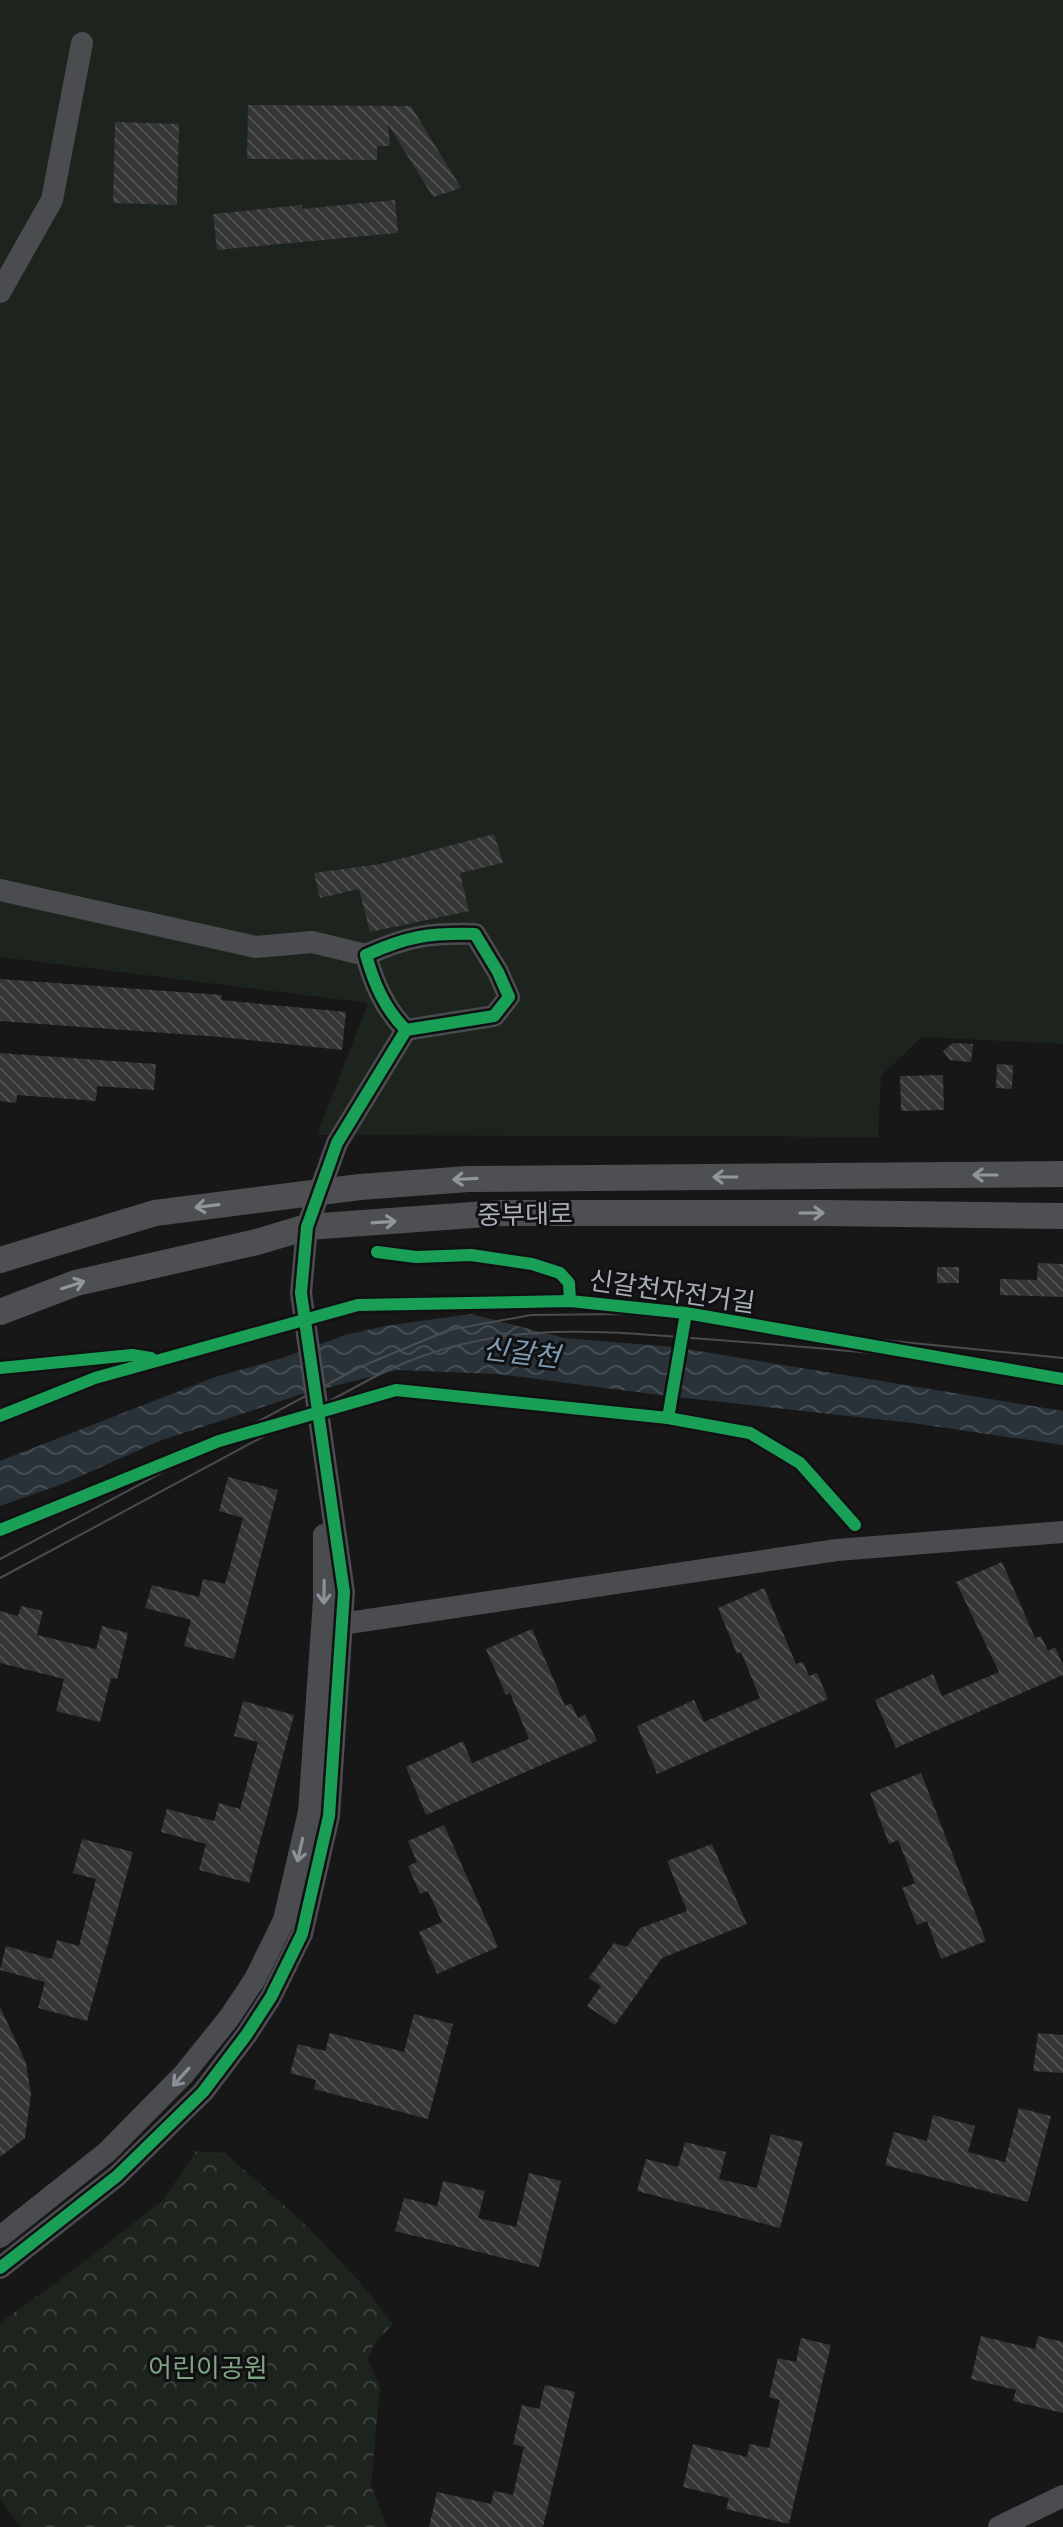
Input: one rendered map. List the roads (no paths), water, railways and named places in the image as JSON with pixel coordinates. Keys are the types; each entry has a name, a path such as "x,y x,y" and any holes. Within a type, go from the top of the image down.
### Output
{"main road":[{"name":"중부대로","path":"1,1259 155,1213 321,1192 468,1179 1063,1174"},
{"name":"중부대로","path":"0,1312 76,1283 257,1242 307,1227 501,1213 1063,1216"}],"street":[{"path":"0,292 52,200 82,43"},
{"path":"0,890 256,947 312,942 366,955 394,943 434,933 475,934 509,997 494,1016 406,1030 337,1143 307,1227 301,1293 344,1592 332,1626 309,1812 284,1920 255,1979 229,2018 184,2074 107,2152 0,2237"},
{"path":"366,955 375,985 393,1017 406,1030"},
{"path":"332,1626 837,1550 1063,1532"},
{"path":"0,2268 117,2176 203,2092 271,1997 302,1934 329,1816 332,1626"},
{"path":"999,2527 1063,2496"}],"water":[{"name":"신갈천","path":"471,1314 564,1338 674,1347 1063,1411 1063,1445 913,1423 498,1374 397,1370 299,1395 159,1441 65,1483 0,1506 0,1461 215,1377 279,1359 345,1335"}],"tram line":[{"path":"0,1559 360,1367 449,1330 531,1315 623,1314 1063,1358"},
{"path":"0,1578 376,1376 422,1356 467,1343 512,1335 602,1332 1063,1372"}],"park label":[{"name":"어린이공원","path":"208,2368"}]}
